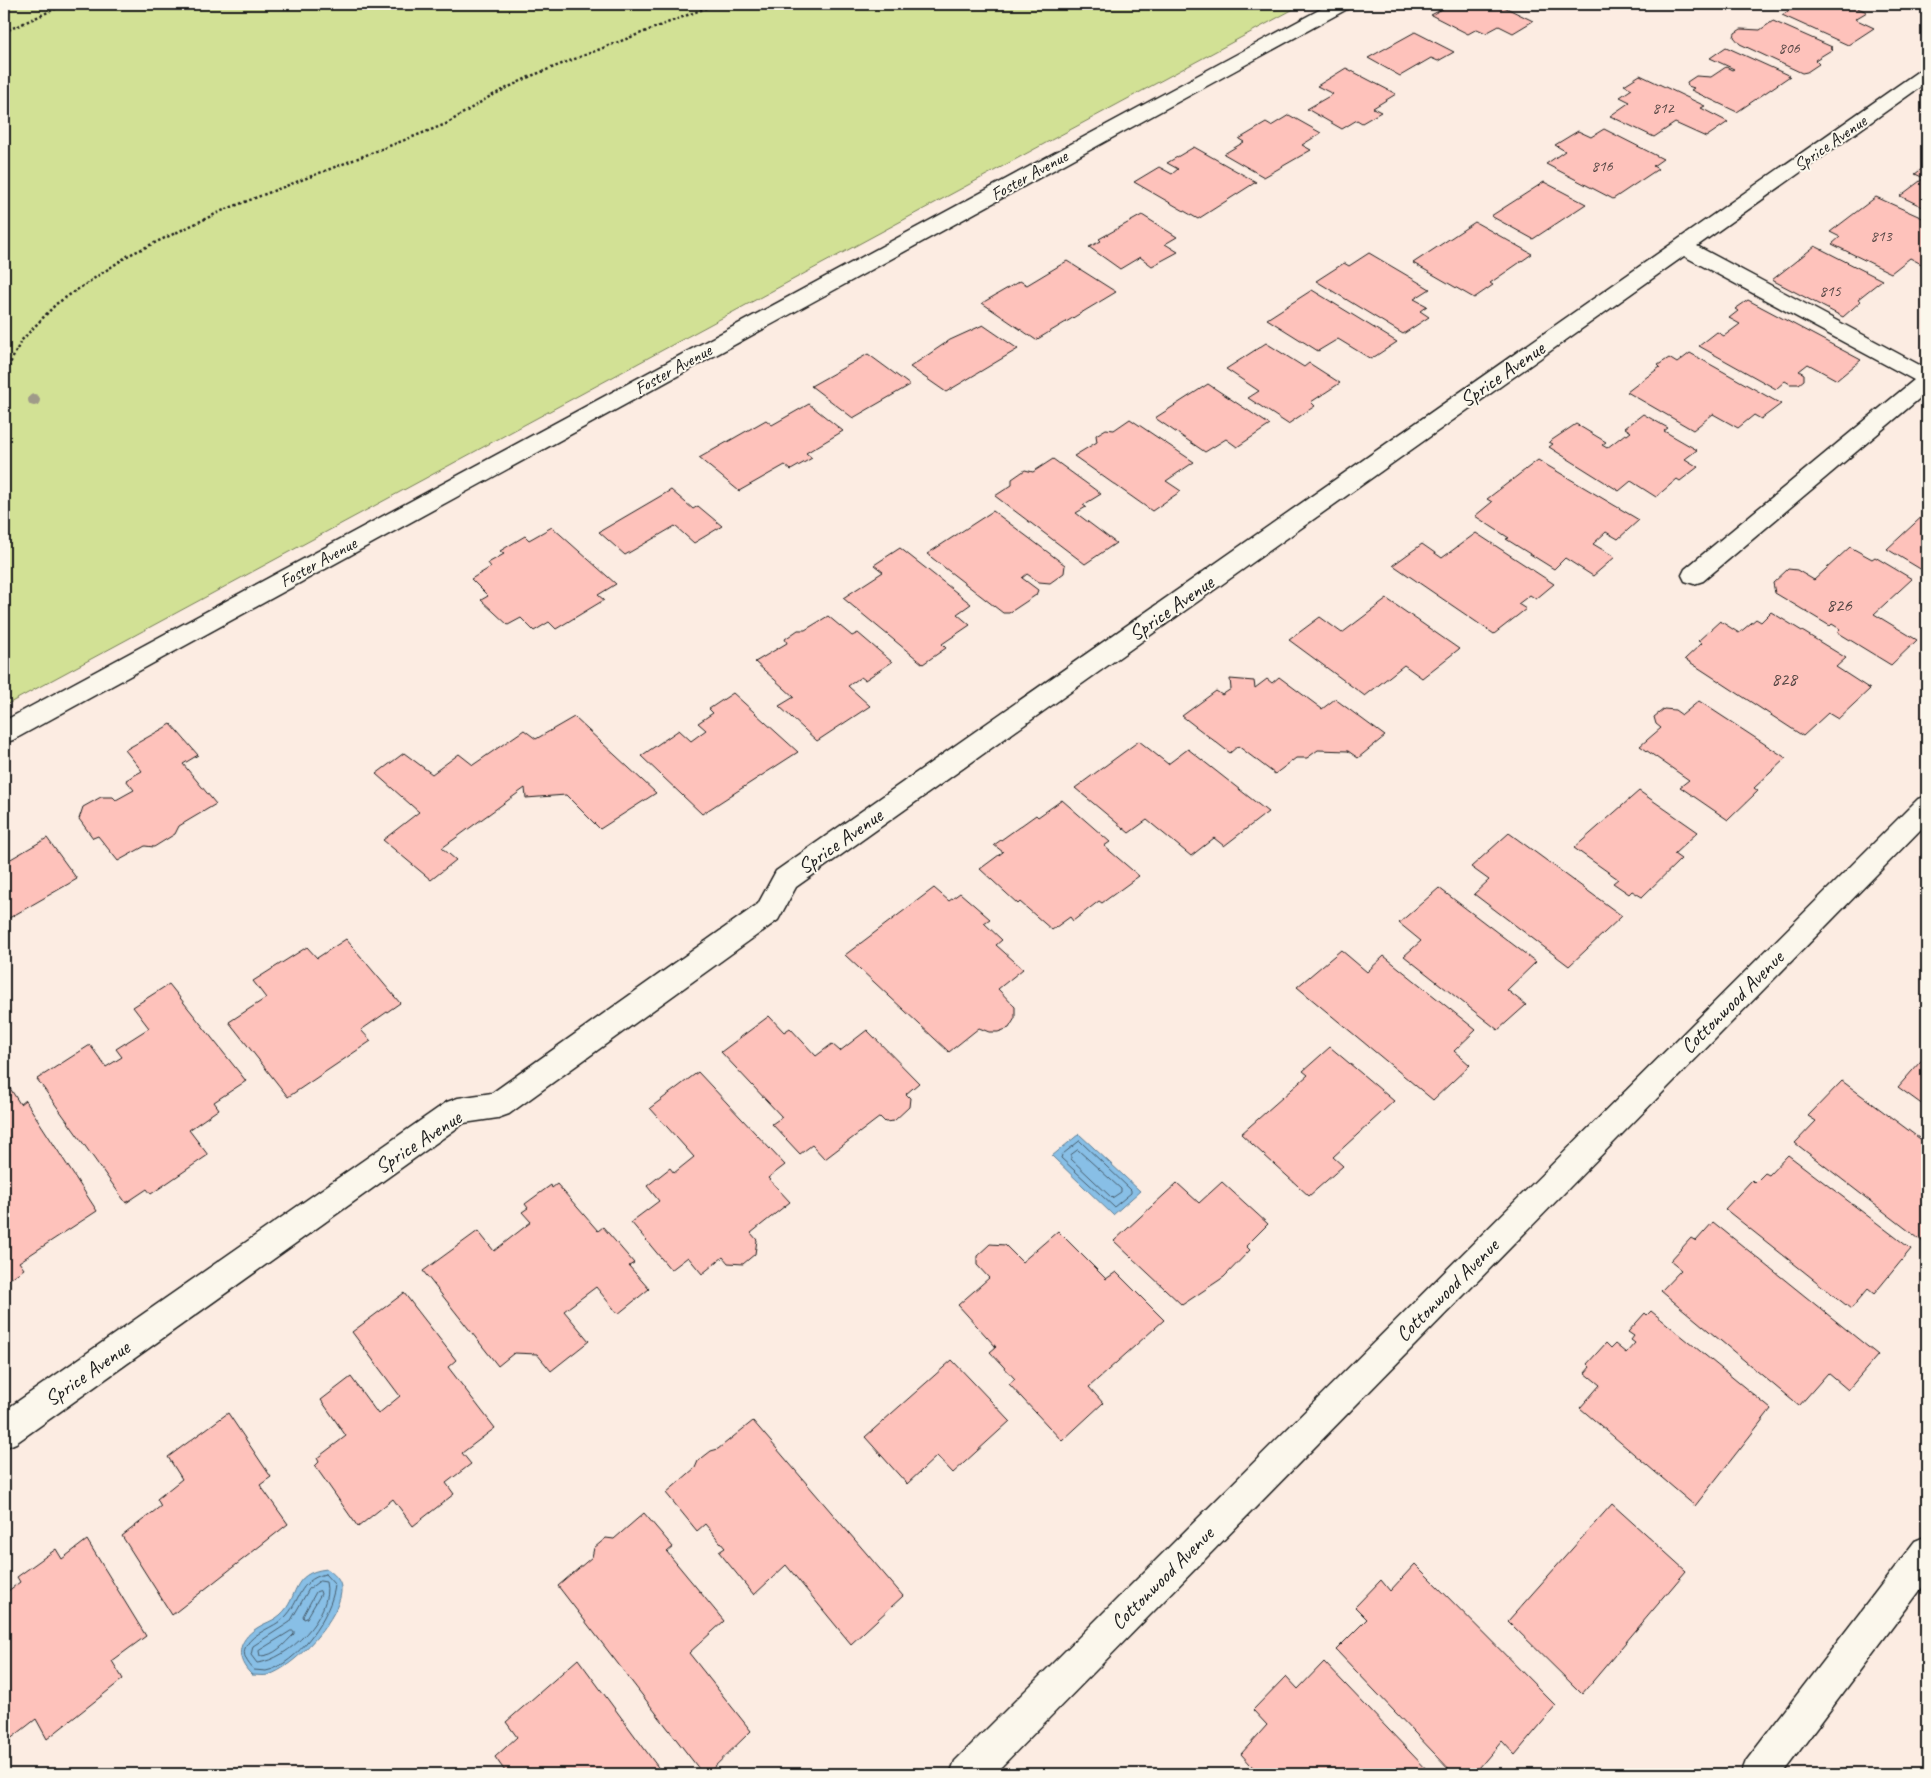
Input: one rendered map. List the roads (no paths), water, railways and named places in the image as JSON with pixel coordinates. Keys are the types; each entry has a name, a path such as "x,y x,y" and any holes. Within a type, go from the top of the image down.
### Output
{"street":[{"name":"Foster Avenue","path":"4,733 1343,4"},
{"name":"Sprice Avenue","path":"4,1431 458,1111 498,1105 768,912 786,879 1927,74"},
{"path":"1683,247 1927,380 1694,575"},
{"name":"Cottonwood Avenue","path":"968,1774 1927,806"},
{"path":"1759,1774 1927,1553"}],"water":[{"path":"1079,1134 1140,1191 1113,1215 1052,1156"},
{"path":"327,1569 338,1579 341,1587 340,1599 335,1612 326,1625 315,1639 291,1662 268,1675 252,1675 241,1657 242,1644 245,1639 257,1628 280,1615 306,1575"}]}
